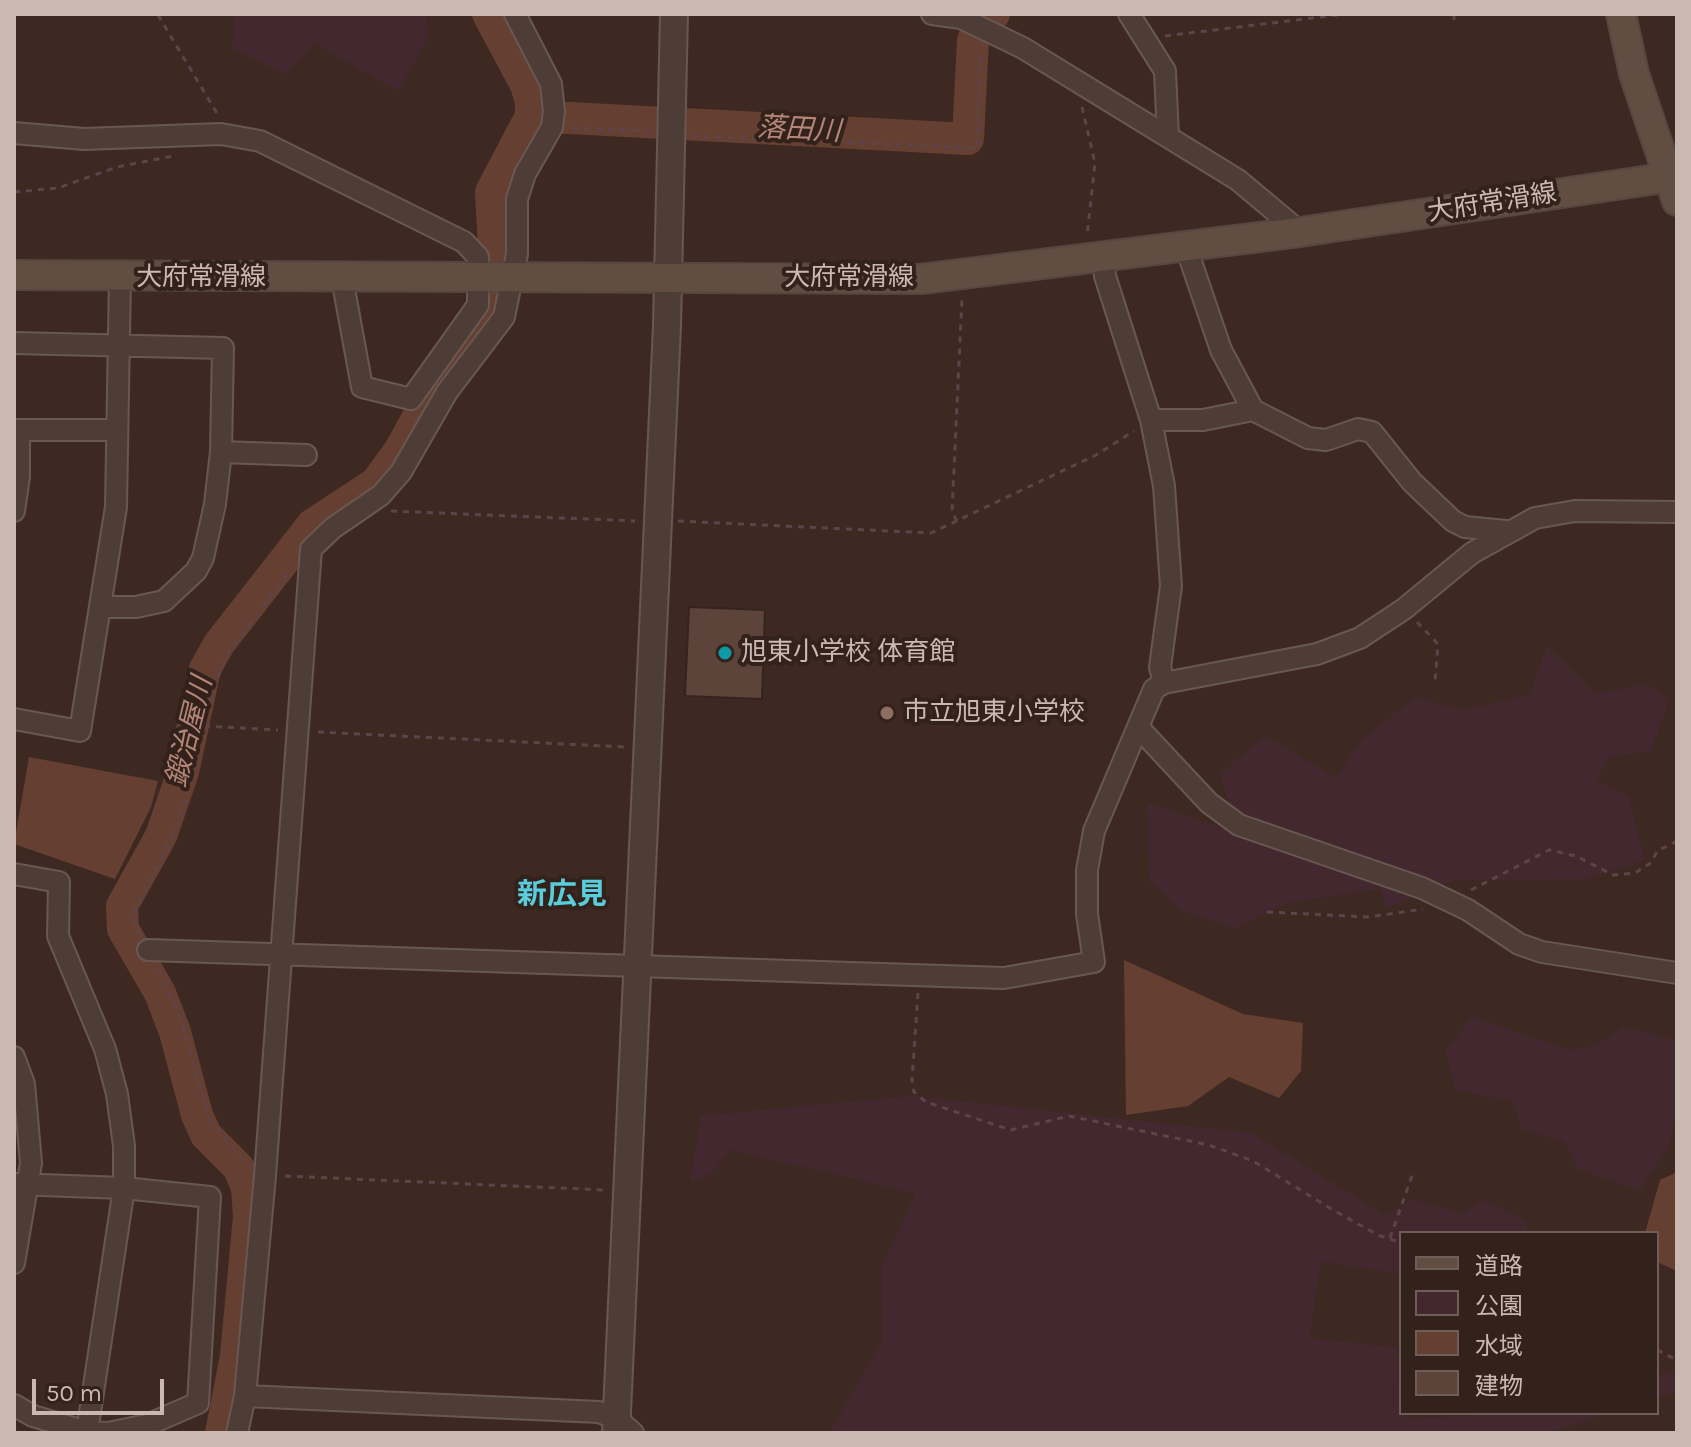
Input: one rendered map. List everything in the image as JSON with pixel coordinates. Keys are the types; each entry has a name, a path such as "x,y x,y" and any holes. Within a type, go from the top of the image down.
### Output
{"main road":[{"path":"1621,14 1634,74 1674,185"},
{"name":"大府常滑線","path":"14,275 921,279 1674,185"}],"street":[{"path":"342,278 362,387 411,399 495,277 517,254 517,199 525,174 552,127 551,84 515,14"},
{"path":"622,1428 635,966 668,276 674,14"},
{"path":"932,14 961,18 1085,86 1263,198 1300,232"},
{"path":"1129,14 1165,71 1168,137"},
{"path":"14,133 84,139 221,134 260,141 464,242 495,277 504,317 447,392 401,472 371,502 333,528 311,549 245,1396 237,1433"},
{"path":"1186,247 1221,350 1253,410 1308,438 1326,440 1358,429 1372,432 1412,482 1453,521 1465,527 1506,531"},
{"path":"1096,259 1105,276 1151,420 1164,486 1171,586 1160,667 1164,683"},
{"path":"14,719 80,731 116,507 120,277"},
{"path":"14,343 118,343 223,348 221,452 215,504 203,558 196,571 164,601 136,607 100,607"},
{"path":"1151,420 1203,420 1253,410"},
{"path":"14,511 16,430 117,430"},
{"path":"221,452 306,455"},
{"path":"148,950 1004,978 1094,962 1087,914 1089,857 1094,831 1154,689 1164,683 1317,654 1360,638 1404,609 1506,531 1535,518 1575,511 1677,512"},
{"path":"1138,727 1209,803 1239,825 1446,900 1519,944 1542,952 1677,973"},
{"path":"14,874 59,882 58,936 93,1016 117,1094 124,1146 124,1188 87,1432"},
{"path":"14,1057 24,1084 31,1163 21,1184 14,1263"},
{"path":"14,1405 33,1416 87,1432 108,1433 147,1425 198,1403 210,1197 124,1188 21,1184"},
{"path":"245,1396 599,1412 622,1428"}],"path":[{"path":"1146,38 1345,14"},
{"path":"1454,14 1454,20"},
{"path":"1461,14 1469,14"},
{"path":"552,127 977,148 981,44 987,31"},
{"path":"1085,86 1081,116 1093,147 1095,163 1087,211 1096,259"},
{"path":"957,521 952,512 961,274"},
{"path":"371,502 377,510 931,533 1096,455 1151,420"},
{"path":"1404,609 1438,644 1435,682"},
{"path":"204,726 645,748"},
{"path":"1267,912 1391,916 1414,912 1446,900 1549,850 1559,850 1613,875 1625,875 1635,873 1652,862 1657,851 1677,841"},
{"path":"919,976 912,1080 914,1092 926,1102 1011,1130 1069,1116 1209,1145 1253,1161 1333,1210 1399,1242"},
{"path":"1390,1239 1414,1170"},
{"path":"1659,1351 1677,1360"}],"green space":[{"path":"235,14 426,14 428,38 398,91 314,43 285,74 232,48"},
{"path":"1547,646 1595,694 1648,684 1669,700 1651,751 1608,757 1596,781 1629,796 1645,860 1587,879 1455,880 1387,908 1380,889 1291,902 1235,928 1180,910 1149,880 1147,803 1238,833 1220,774 1265,736 1336,778 1361,740 1415,698 1464,710 1530,694"},
{"path":"1473,1017 1571,1051 1597,1045 1624,1027 1677,1041 1677,1108 1668,1147 1640,1190 1578,1169 1565,1142 1523,1130 1512,1101 1455,1090 1446,1049"},
{"path":"912,1096 1251,1133 1386,1216 1412,1199 1463,1214 1484,1200 1527,1221 1527,1231 1399,1231 1399,1274 1321,1261 1309,1338 1397,1348 1399,1415 1410,1415 1411,1419 1482,1415 1603,1415 1548,1433 829,1433 882,1342 881,1268 916,1193 731,1150 711,1174 690,1182 701,1116"},
{"path":"1677,1370 1677,1391 1659,1396 1659,1375"}],"water":[{"path":"29,757 158,781 151,807 115,879 14,844"},
{"path":"1124,960 1243,1014 1303,1023 1301,1071 1279,1098 1229,1077 1188,1106 1126,1115"},
{"path":"1677,1172 1677,1271 1659,1263 1659,1231 1646,1231 1660,1180"}],"building":[{"name":"旭東小学校 体育館","path":"689,607 765,610 762,699 685,696"}],"waterway":[{"name":"鍛治屋川","path":"221,1433 236,1356 249,1216 247,1188 239,1168 206,1135 197,1115 175,1032 160,993 123,929 122,906 161,836 183,772 205,669 219,644 312,525 376,483 400,450 429,397 487,320 495,267 491,192 531,116 526,85 488,14"},
{"name":"落田川","path":"986,17 994,14"},
{"name":"落田川","path":"531,116 968,139 973,40"}],"place":[{"name":"旭東小学校 体育館","path":"725,653"},
{"name":"市立旭東小学校","path":"887,713"}],"district":[{"name":"新広見","path":"562,895"}]}
